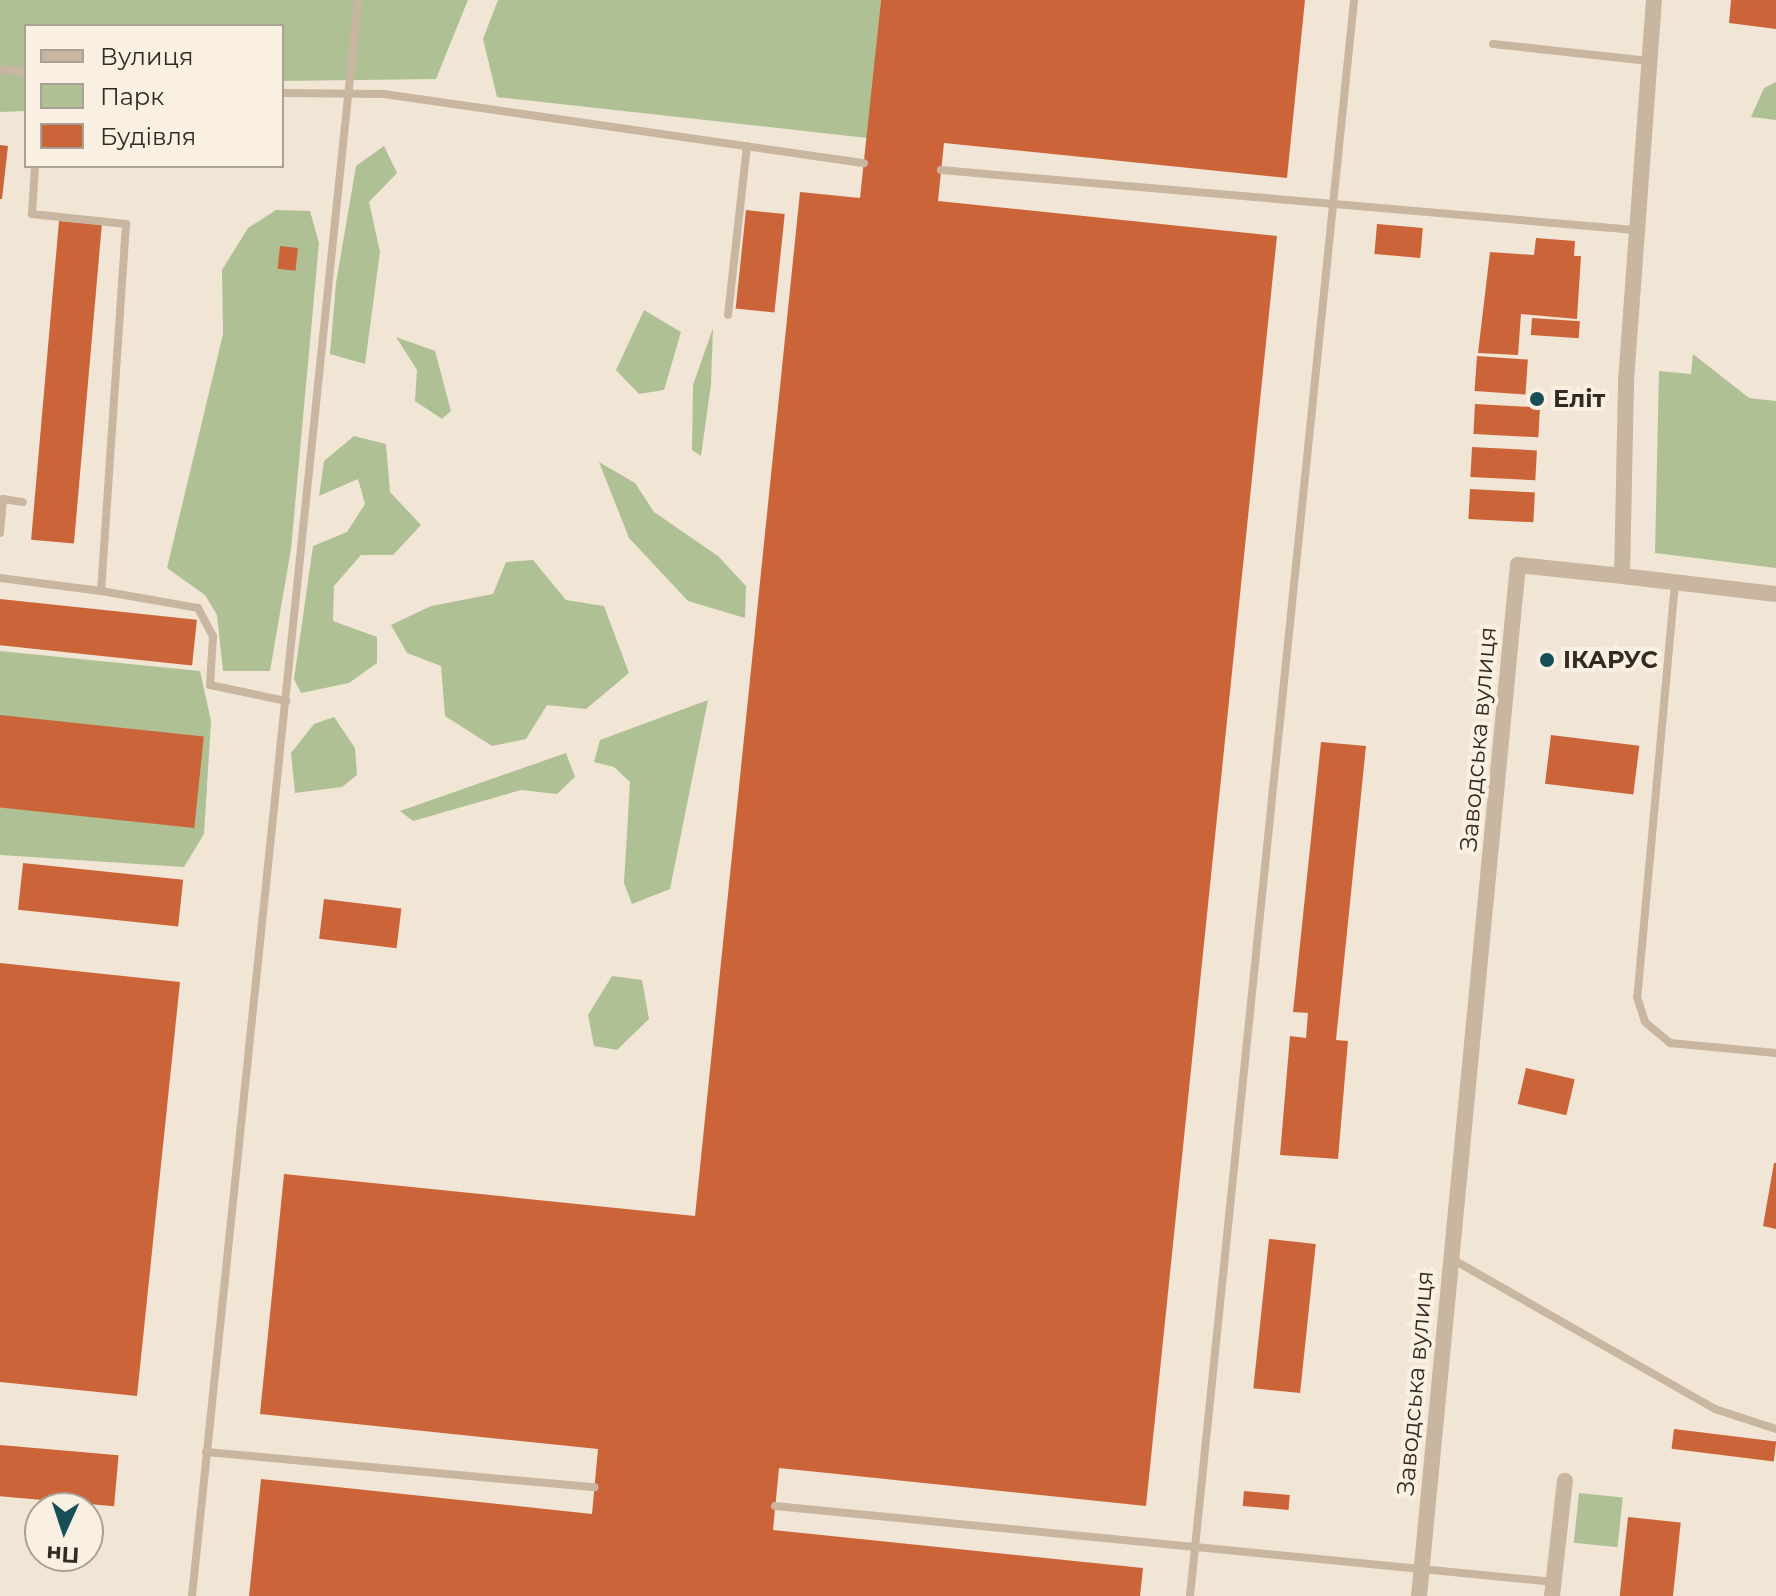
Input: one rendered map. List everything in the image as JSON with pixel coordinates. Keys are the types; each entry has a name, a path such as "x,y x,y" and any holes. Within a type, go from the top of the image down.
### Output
{"street":[{"path":"1654,0 1635,230 1622,576 1776,594"},
{"name":"Заводська вулиця","path":"1419,1596 1518,565 1622,576"},
{"path":"1553,1589 1565,1481"}],"lane":[{"path":"192,1596 352,94 358,0"},
{"path":"1190,1596 1336,210 1354,0"},
{"path":"1493,44 1649,61"},
{"path":"0,69 24,72"},
{"path":"284,93 352,94 864,163"},
{"path":"728,315 747,146"},
{"path":"35,168 32,214 126,224 101,591"},
{"path":"941,170 1336,210 1635,230"},
{"path":"0,533 3,499 23,502"},
{"path":"0,578 198,608 213,636 210,685 286,701"},
{"path":"1675,583 1637,997 1645,1022 1670,1043 1776,1053"},
{"path":"1451,1258 1715,1409 1776,1429"},
{"path":"206,1452 594,1487"},
{"path":"775,1506 1195,1547 1422,1564 1553,1589"}],"green space":[{"path":"0,0 468,0 436,79 284,81 284,24 24,24 24,111 0,112"},
{"path":"498,0 881,0 867,138 497,97 483,39"},
{"path":"1776,82 1776,120 1751,117 1764,88"},
{"path":"384,146 397,173 369,202 380,252 365,364 330,354 336,283 356,166"},
{"path":"276,210 310,211 319,243 291,549 270,671 223,671 217,615 205,595 167,568 223,334 222,270 248,228"},
{"path":"644,310 681,332 664,390 639,394 616,370"},
{"path":"713,328 711,384 701,456 692,450 693,385"},
{"path":"396,337 435,351 451,411 442,419 415,401 417,370"},
{"path":"1693,354 1749,398 1776,401 1776,568 1655,553 1659,371 1691,374"},
{"path":"354,436 386,444 390,492 421,525 393,555 361,555 334,586 333,621 377,637 377,663 349,683 301,693 294,679 313,546 347,532 365,504 358,479 319,496 324,461"},
{"path":"599,462 635,483 654,512 718,556 746,586 745,618 688,601 629,538"},
{"path":"533,560 566,600 604,606 629,673 586,709 547,705 526,739 492,746 445,716 441,666 407,653 391,625 431,606 493,594 506,562"},
{"path":"0,651 200,671 211,721 204,834 184,867 0,855"},
{"path":"708,700 670,889 632,904 624,883 630,782 614,767 594,762 600,740"},
{"path":"334,717 355,748 357,775 342,787 295,793 291,753 314,724"},
{"path":"566,753 575,777 557,794 521,790 413,821 400,811"},
{"path":"612,976 642,980 649,1019 617,1050 594,1046 588,1015"},
{"path":"1579,1493 1623,1498 1618,1547 1574,1543"}],"building":[{"path":"881,0 1305,0 1287,178 944,143 938,201 1277,236 1146,1506 779,1468 773,1530 1143,1568 1140,1596 249,1596 261,1479 592,1514 598,1449 260,1414 284,1174 695,1216 800,192 860,198"},
{"path":"1731,0 1776,0 1776,29 1729,23"},
{"path":"0,145 8,146 2,199 0,199"},
{"path":"746,210 785,214 774,313 736,308"},
{"path":"59,221 102,225 74,544 31,540"},
{"path":"1377,224 1423,228 1420,258 1374,254"},
{"path":"1536,238 1575,241 1574,256 1581,256 1577,319 1521,314 1518,355 1478,353 1490,252 1534,255"},
{"path":"280,246 298,248 295,271 278,269"},
{"path":"1532,318 1580,321 1579,338 1531,335"},
{"path":"1477,356 1528,360 1525,394 1475,391"},
{"path":"1475,404 1540,407 1538,437 1473,434"},
{"path":"1472,447 1537,450 1535,480 1470,477"},
{"path":"1470,489 1535,492 1533,522 1468,519"},
{"path":"0,599 197,620 192,665 0,645"},
{"path":"0,715 204,736 194,828 0,808"},
{"path":"1551,735 1639,746 1633,794 1545,784"},
{"path":"1321,742 1366,746 1336,1040 1348,1041 1338,1159 1280,1155 1290,1036 1306,1038 1308,1013 1293,1012"},
{"path":"23,863 183,880 178,927 18,910"},
{"path":"324,899 401,909 397,948 319,939"},
{"path":"0,963 180,982 137,1396 0,1382"},
{"path":"1526,1068 1575,1079 1566,1115 1518,1104"},
{"path":"1776,1163 1776,1229 1763,1226"},
{"path":"1269,1239 1316,1244 1300,1393 1253,1388"},
{"path":"1674,1429 1776,1442 1774,1461 1672,1449"},
{"path":"0,1445 119,1455 114,1506 104,1505 104,1492 24,1492 24,1498 0,1496"},
{"path":"1244,1491 1290,1495 1289,1510 1243,1506"},
{"path":"1628,1517 1681,1523 1673,1596 1620,1596"}],"place":[{"name":"Еліт","path":"1537,399"},
{"name":"ІКАРУС","path":"1547,660"}]}
